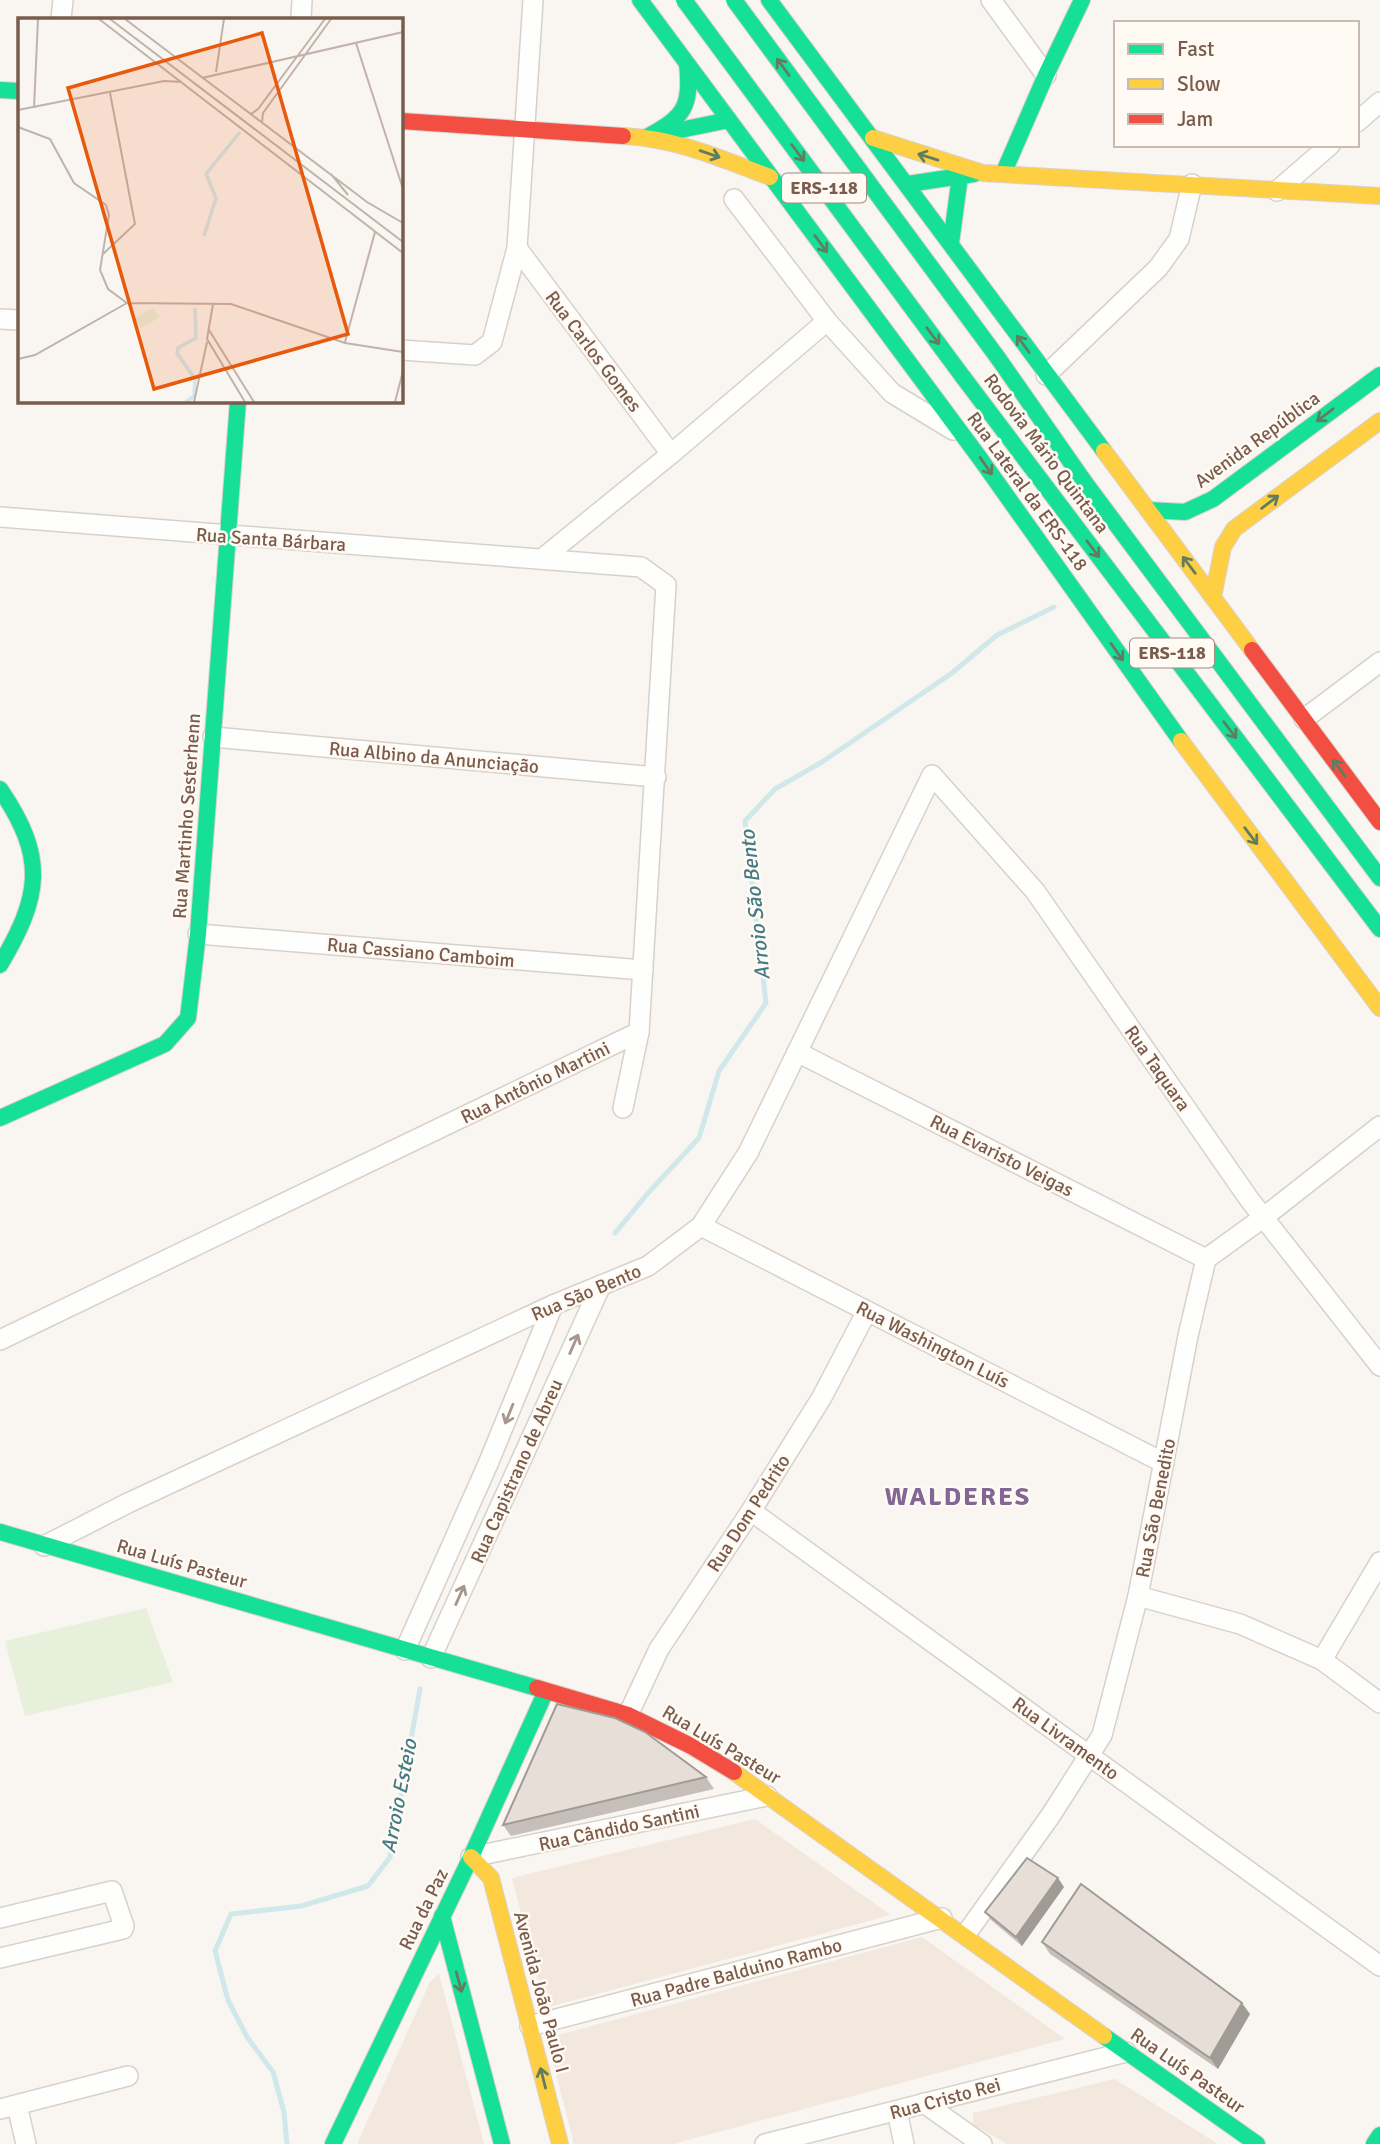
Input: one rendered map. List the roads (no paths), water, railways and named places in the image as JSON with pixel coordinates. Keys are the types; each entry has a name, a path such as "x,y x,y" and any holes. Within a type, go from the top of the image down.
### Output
{"main road":[{"name":"Rua Lateral da ERS-118","path":"640,0 655,20 696,57 729,120 965,438 1203,772 1380,1008"},
{"name":"Rodovia Mário Quintana","path":"684,0 963,377 1380,929"},
{"name":"Rodovia Mário Quintana","path":"734,0 998,358 1134,550 1380,878"},
{"path":"647,136 672,124 687,106 696,57 727,62 748,51 756,41 756,0"},
{"path":"769,0 1380,822"},
{"path":"1003,174 1082,0"},
{"path":"0,90 18,91"},
{"path":"761,162 758,145 760,132 769,113 785,100 806,92 819,93 846,103"},
{"path":"647,136 769,113"},
{"path":"402,121 525,131 647,136 709,153 775,183 795,197 808,199 829,197 851,186 908,184 983,173 1380,196"},
{"path":"851,186 864,159 865,140 861,123"},
{"path":"873,138 983,173"},
{"path":"951,243 960,176"},
{"path":"887,335 872,304 863,272 862,255 869,240 883,231 895,229 913,232 975,277"},
{"name":"Avenida República","path":"1213,597 1223,547 1234,529 1291,464 1380,375"},
{"name":"Rua Martinho Sesterhenn","path":"0,1118 165,1044 188,1018 198,934 237,402"},
{"name":"Avenida República","path":"1148,510 1185,512 1196,509 1380,421"},
{"path":"0,789 26,839 34,885 29,909 0,965"},
{"name":"Rua Luís Pasteur","path":"0,1532 628,1715 666,1731 701,1751 966,1934 1257,2144"},
{"name":"Rua da Paz","path":"333,2144 471,1857 546,1691"},
{"name":"Avenida João Paulo I","path":"471,1857 491,1878 560,2144"},
{"path":"442,1916 502,2144"},
{"path":"1374,2144 1380,2135"}],"street":[{"path":"61,18 63,0"},
{"path":"301,18 302,0"},
{"path":"402,349 475,355 492,342 517,248 533,0"},
{"path":"991,0 1046,75"},
{"path":"1359,120 1380,102"},
{"path":"1277,191 1328,147"},
{"path":"1046,375 1158,268 1179,239 1192,184"},
{"path":"734,199 827,321 892,393 965,438"},
{"name":"Rua Carlos Gomes","path":"517,248 671,454"},
{"path":"0,319 18,320"},
{"path":"542,558 671,454 827,321"},
{"name":"Rua Santa Bárbara","path":"0,517 641,567 666,585 656,777"},
{"path":"1304,719 1380,662"},
{"name":"Rua Albino da Anunciação","path":"213,737 656,777"},
{"name":"Rua São Bento","path":"44,1546 128,1503 553,1305 648,1266 701,1226 748,1153 932,775"},
{"name":"Rua Taquara","path":"932,775 1035,891 1264,1217 1380,1366"},
{"path":"623,1108 639,1031 656,777"},
{"name":"Rua Cassiano Camboim","path":"198,934 643,970"},
{"name":"Rua Antônio Martini","path":"0,1340 639,1031"},
{"name":"Rua Evaristo Veigas","path":"797,1052 1206,1259"},
{"path":"1206,1259 1264,1217 1380,1125"},
{"name":"Rua Washington Luís","path":"701,1226 1164,1463"},
{"name":"Rua São Benedito","path":"966,1934 1102,1735 1138,1596 1188,1336 1206,1259"},
{"name":"Rua Capistrano de Abreu","path":"432,1657 601,1285"},
{"name":"Rua Capistrano de Abreu","path":"405,1650 488,1464 553,1305"},
{"name":"Rua Dom Pedrito","path":"628,1715 659,1649 751,1511 822,1397 867,1311"},
{"path":"488,1464 514,1475"},
{"name":"Rua Livramento","path":"751,1511 1380,1966"},
{"path":"1322,1660 1380,1563"},
{"path":"1138,1596 1240,1623 1322,1660 1380,1703"},
{"name":"Rua Cândido Santini","path":"471,1857 767,1796"},
{"path":"0,1918 111,1891 124,1926 123,1929 0,1958"},
{"name":"Rua Padre Balduino Rambo","path":"530,2026 942,1918"},
{"name":"Rua Cristo Rei","path":"765,2144 1126,2052"},
{"path":"26,2144 9,2107 128,2076"},
{"path":"924,2103 982,2144"},
{"path":"897,2111 904,2144"}],"waterway":[{"name":"Arroio São Bento","path":"615,1233 699,1138 719,1071 766,1003 745,821 775,789 822,762 952,673 997,635 1054,607"},
{"name":"Arroio Esteio","path":"287,2144 284,2112 273,2072 247,2037 228,2000 215,1951 231,1914 301,1906 368,1886 390,1857 420,1689"}],"district":[{"name":"WALDERES","path":"958,1496"}]}
